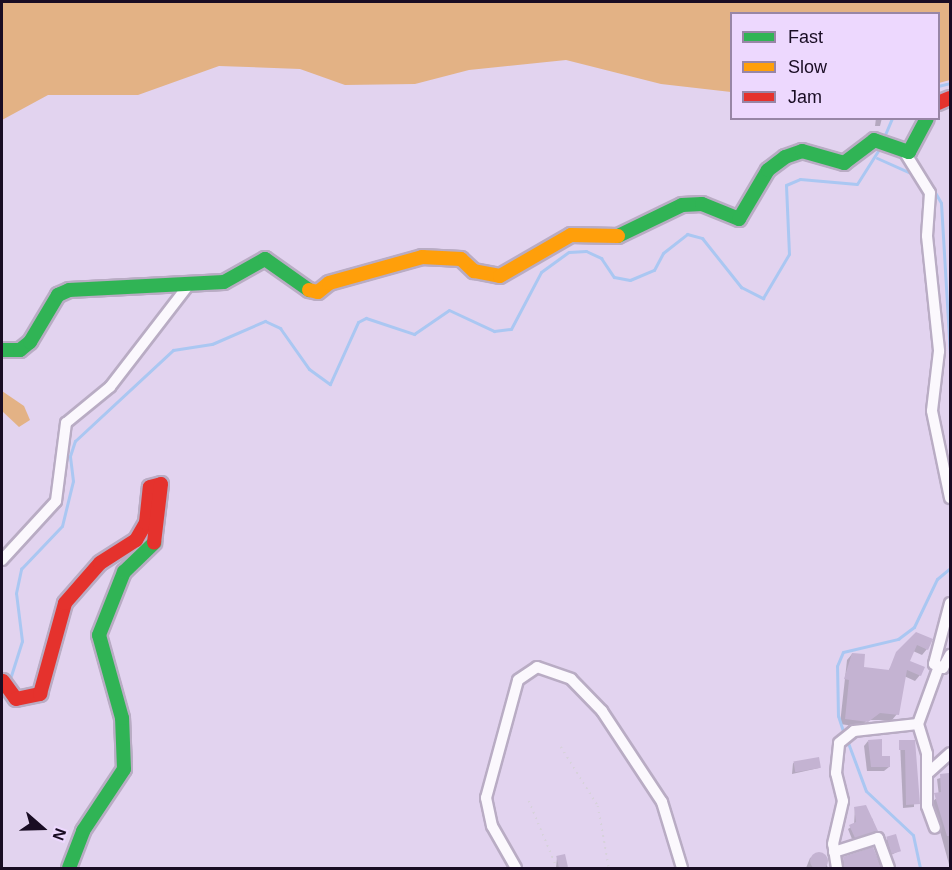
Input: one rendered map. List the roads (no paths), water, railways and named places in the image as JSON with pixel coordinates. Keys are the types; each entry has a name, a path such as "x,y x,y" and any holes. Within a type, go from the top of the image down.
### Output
{"street":[{"path":"904,151 915,146 926,120"},
{"path":"2,350 20,350 30,342 63,292 224,282 265,259 301,288 318,292 330,283 422,257 461,259 474,271 500,276 571,235 627,236 682,205 702,204 739,219 768,170 785,157 802,151 844,163 864,145 884,143 904,151 930,193 927,236 939,351 932,411 951,498"},
{"path":"2,560 56,501 66,423 110,387 190,283"},
{"path":"6,687 23,700 40,694 65,603 100,563 136,540 146,523 150,487 161,484 156,541 124,572 99,635 122,718 124,769 83,831 69,868"},
{"path":"938,669 934,654 951,603"},
{"path":"935,828 927,806 925,776 927,754 918,724 938,669 951,655"},
{"path":"516,868 492,826 486,798 518,680 537,667 571,679 602,711 662,801 682,868"},
{"path":"837,868 834,852 843,801 836,773 839,743 854,731 918,724"},
{"path":"925,776 951,753"},
{"path":"834,852 878,838 889,868"}],"waterway":[{"path":"940,86 950,83"},
{"path":"884,137 891,120"},
{"path":"9,682 22,641 16,593 21,569 62,526 73,481 70,456 75,441 173,350 212,344 265,321 280,328 309,369 330,384 358,322 366,318 414,334 449,310 494,331 511,329 541,272 569,252 586,251 601,258 614,277 630,280 654,270 663,253 687,234 702,238 741,287 763,298 789,254 786,185 800,179 857,184 881,146"},
{"path":"877,158 915,175"},
{"path":"933,189 941,203 950,355"},
{"path":"844,734 838,716 837,666 843,652 898,639 914,627 937,579 950,568"},
{"path":"847,740 866,791 913,835 920,868"}]}
